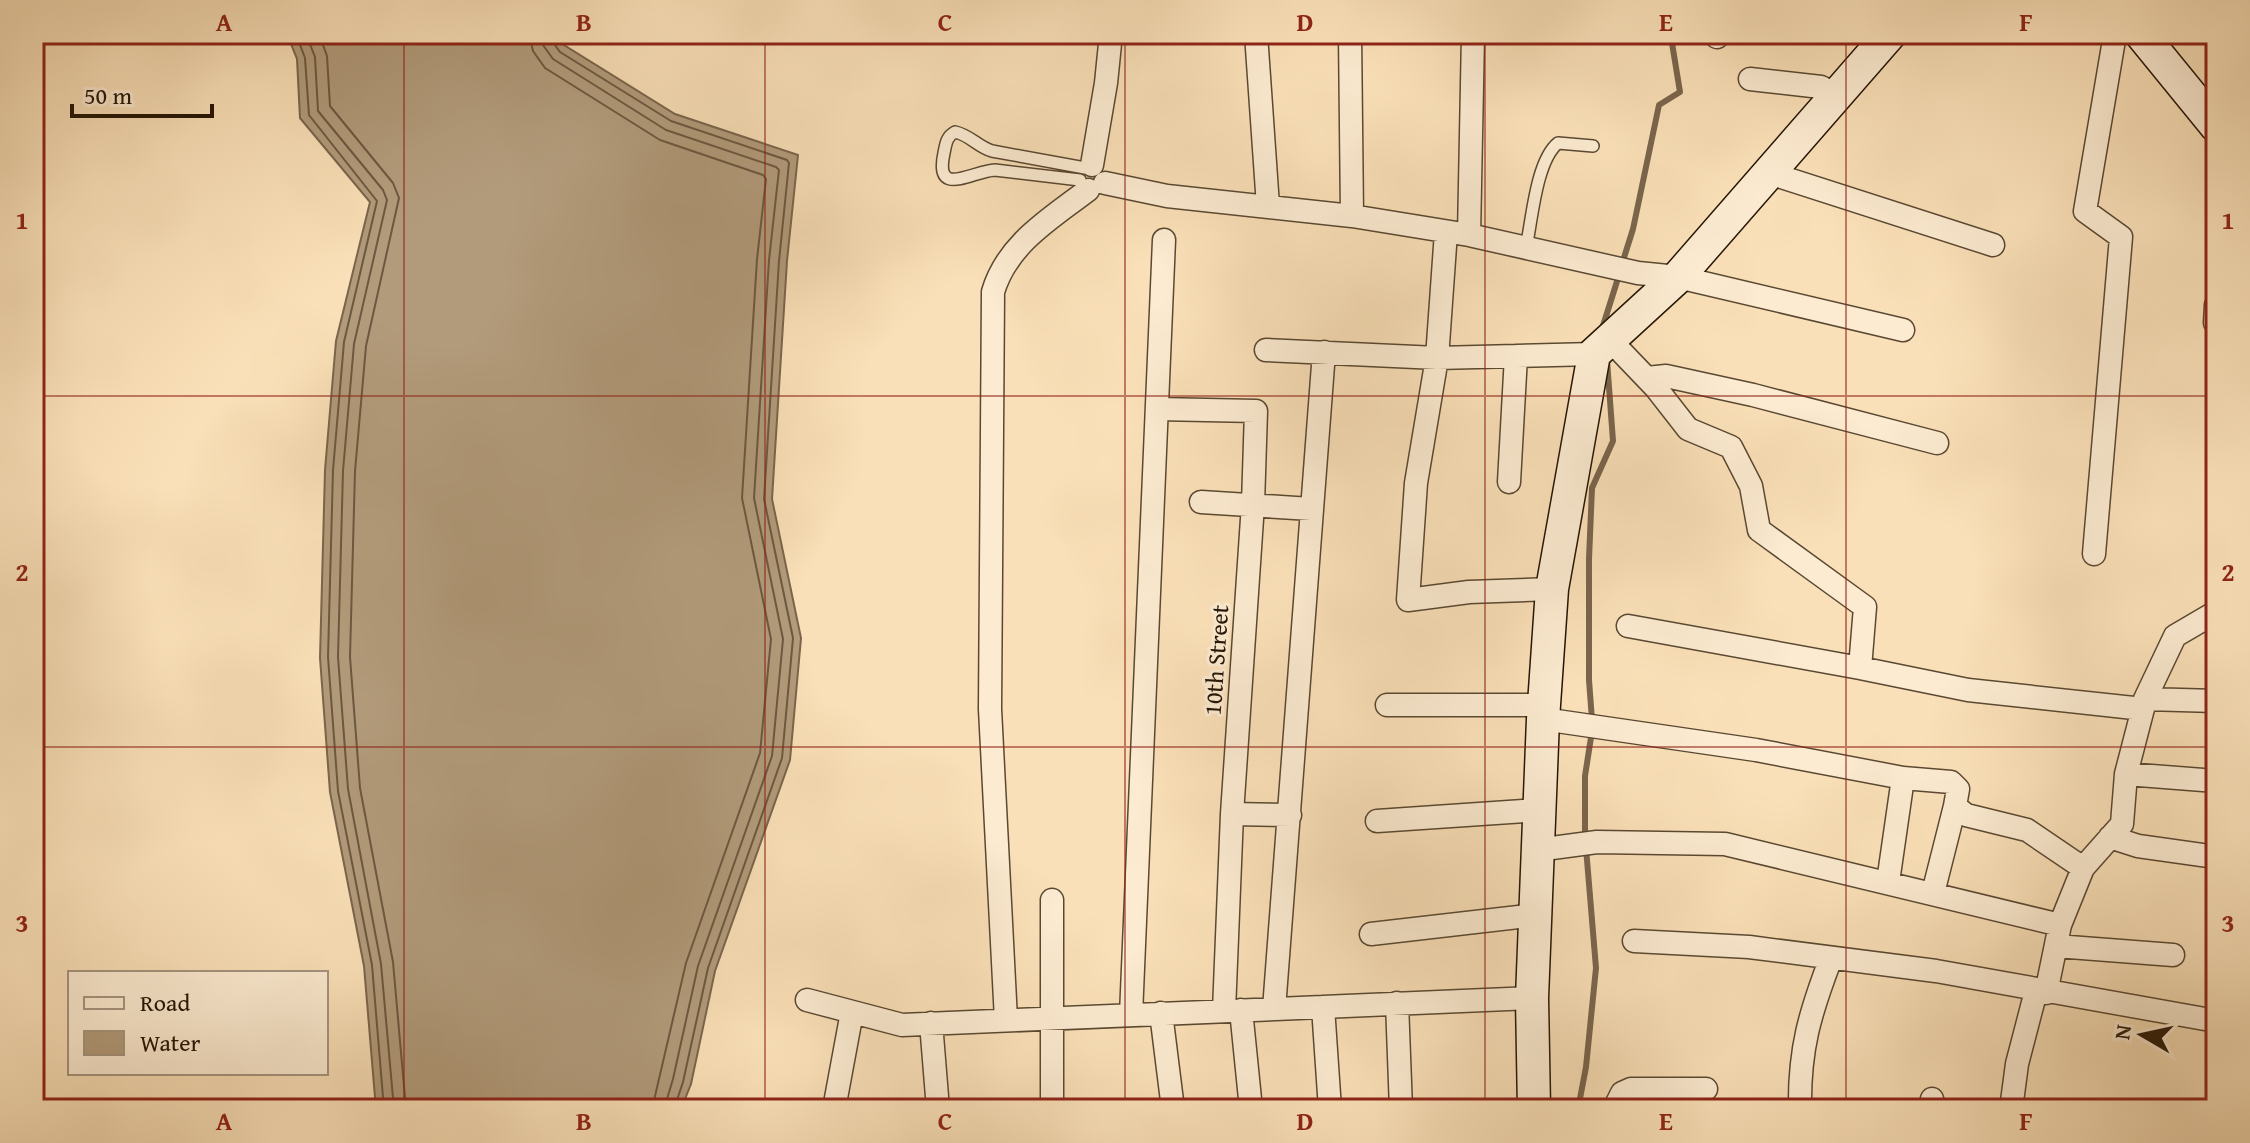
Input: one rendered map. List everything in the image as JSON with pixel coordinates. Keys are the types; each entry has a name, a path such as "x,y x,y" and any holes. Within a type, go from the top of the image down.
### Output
{"street":[{"path":"34,41 35,34"},
{"path":"1006,1020 990,709 993,292 1004,263 1027,236 1090,177 1111,34"},
{"path":"1256,34 1268,206"},
{"path":"1350,34 1352,216"},
{"path":"1473,34 1458,233 1416,483 1408,600 1484,591 1552,589"},
{"path":"1534,1109 1532,998 1537,850 1552,589 1602,347 1678,277 1890,34"},
{"path":"2094,554 2121,237 2085,211 2115,34"},
{"path":"2141,34 2216,126"},
{"path":"1750,79 1821,87 1836,95"},
{"path":"1769,173 1993,245"},
{"path":"1090,177 1167,196 1352,216 1458,233 1638,273 1678,277 1903,330"},
{"path":"1131,1015 1164,240"},
{"path":"1266,350 1437,358 1516,356 1602,347 1647,378 1688,429 1731,447 1751,486 1759,530 1865,607 1860,668"},
{"path":"1274,1009 1324,352"},
{"path":"1509,482 1516,356"},
{"path":"1647,378 1666,376 1753,395 1937,443"},
{"name":"10th Street","path":"1157,409 1256,411 1253,504 1232,814 1233,1010 1251,1109"},
{"path":"1201,502 1311,509"},
{"path":"2011,1109 2017,1064 2083,868 2122,824 2126,774 2144,704 2175,636 2216,612"},
{"path":"1628,626 1968,690 2144,704 2216,701"},
{"path":"1387,705 1543,712 1580,725 1756,750 1903,778 1951,782 1958,789 1933,893"},
{"path":"2126,774 2216,781"},
{"path":"1888,882 1903,778"},
{"path":"1955,806 1966,815 2027,830 2083,868"},
{"path":"1377,821 1539,810"},
{"path":"1232,814 1290,815"},
{"path":"2110,837 2138,846 2216,857"},
{"path":"1537,850 1586,843 1725,844 1933,893 2058,935 2173,955"},
{"path":"1052,900 1052,1109"},
{"path":"1371,934 1536,915"},
{"path":"1634,941 1749,947 1936,971 2216,1021"},
{"path":"1800,1109 1800,1075 1809,1015 1831,958"},
{"path":"807,1000 902,1025 1532,998"},
{"path":"1397,1003 1401,1109"},
{"path":"1323,1007 1330,1109"},
{"path":"834,1109 852,1012"},
{"path":"1161,1013 1173,1109"},
{"path":"931,1023 938,1109"},
{"path":"1614,1109 1622,1093 1631,1089 1706,1089"}],"lane":[{"path":"955,132 967,136 984,149 1090,177 985,170 957,180 948,179 941,166 947,139 955,132"},
{"path":"1526,248 1542,169 1551,149 1558,143 1593,146"}],"water":[{"path":"287,34 557,34 564,45 675,114 798,155 787,261 772,499 801,638 790,760 715,971 691,1084 681,1109 376,1109 364,966 330,792 320,658 325,470 336,341 370,202 300,118 297,59"}],"waterway":[{"path":"1622,264 1633,229 1659,105 1680,92 1672,43 1662,34"},
{"path":"1602,329 1619,275"},
{"path":"1592,720 1589,559 1592,488 1613,441 1607,360"},
{"path":"1578,1109 1586,1067 1596,968 1585,836 1585,776 1592,731"}]}
